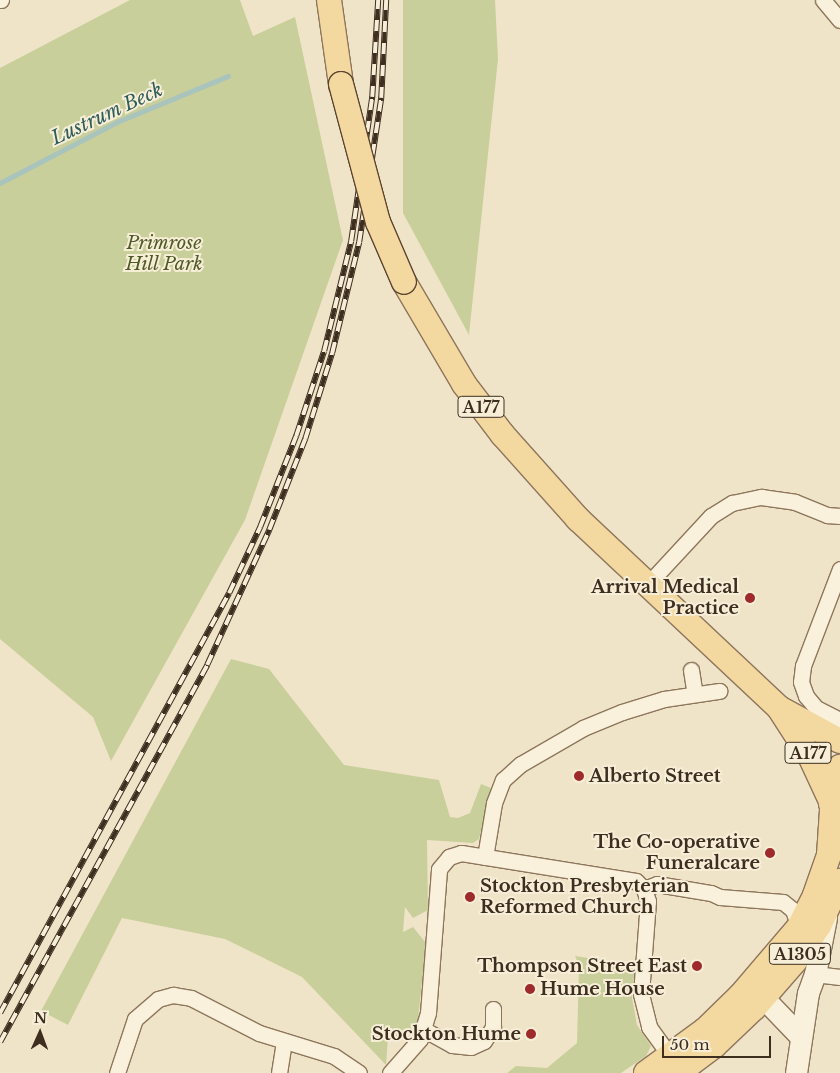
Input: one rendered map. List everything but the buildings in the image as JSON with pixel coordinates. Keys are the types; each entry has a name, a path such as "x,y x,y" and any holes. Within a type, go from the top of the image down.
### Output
{"main road":[{"name":"A177","path":"329,0 341,84 378,222 404,282 464,384 503,435 578,518 646,585 779,708 810,756 834,811"},
{"name":"A177","path":"779,708 839,726"},
{"path":"834,811 834,776 840,767"},
{"name":"A1305","path":"757,992 799,927 815,895 829,854 834,811"},
{"name":"A1305","path":"646,1073 674,1064 705,1030 757,992 810,940 840,881"}],"street":[{"path":"823,0 840,20"},
{"path":"646,585 711,516 732,503 761,498 794,502 827,515 840,516"},
{"path":"839,726 816,708 806,696 801,682 803,666 840,569"},
{"path":"691,670 695,694"},
{"path":"485,857 494,803 503,780 521,764 583,728 622,712 695,694 719,691"},
{"path":"390,1073 420,1038 423,1029 428,1013 439,869 449,857 461,853 636,881 644,889 648,901 641,994 649,1027 674,1064"},
{"path":"644,889 657,884 711,893 720,898 782,902 793,910 799,927"},
{"path":"796,1073 800,1036 808,993 815,974 829,905"},
{"path":"815,974 840,977"},
{"path":"757,992 800,1036"},
{"path":"117,1073 135,1019 158,999 173,995 191,998 284,1042 334,1056 359,1073"},
{"path":"423,1029 452,1045 471,1046 484,1041 493,1027 493,1009"},
{"path":"279,1073 284,1042"}],"green space":[{"name":"Primrose Hill Park","path":"130,0 240,0 253,36 295,17 343,240 245,520 111,761 93,717 0,639 0,68"},
{"path":"403,0 495,0 498,59 469,335 403,213"},
{"path":"231,659 269,669 344,765 439,780 450,817 458,818 470,813 481,784 491,788 479,839 473,843 427,840 428,910 413,918 405,907 403,932 413,927 426,943 418,1020 405,1038 388,1038 386,1065 302,977 225,939 122,918 68,1025 41,1011"},
{"path":"575,956 635,965 632,998 637,1025 651,1046 646,1056 621,1073 507,1073 516,1066 547,1068 577,1043 579,965"}],"waterway":[{"name":"Lustrum Beck","path":"0,183 117,122 228,76"}],"railway":[{"path":"0,1013 229,593 260,527 296,436 324,351 351,241 372,97 378,0"},
{"path":"0,1042 207,665 269,530 305,439 332,353 359,242 381,98 386,0"}],"place":[{"name":"Arrival Medical Practice","path":"750,598"},
{"name":"Alberto Street","path":"579,776"},
{"name":"The Co-operative Funeralcare","path":"770,853"},
{"name":"Stockton Presbyterian Reformed Church","path":"470,897"},
{"name":"Thompson Street East","path":"697,966"},
{"name":"Hume House","path":"530,989"},
{"name":"Stockton Hume","path":"531,1034"}]}
